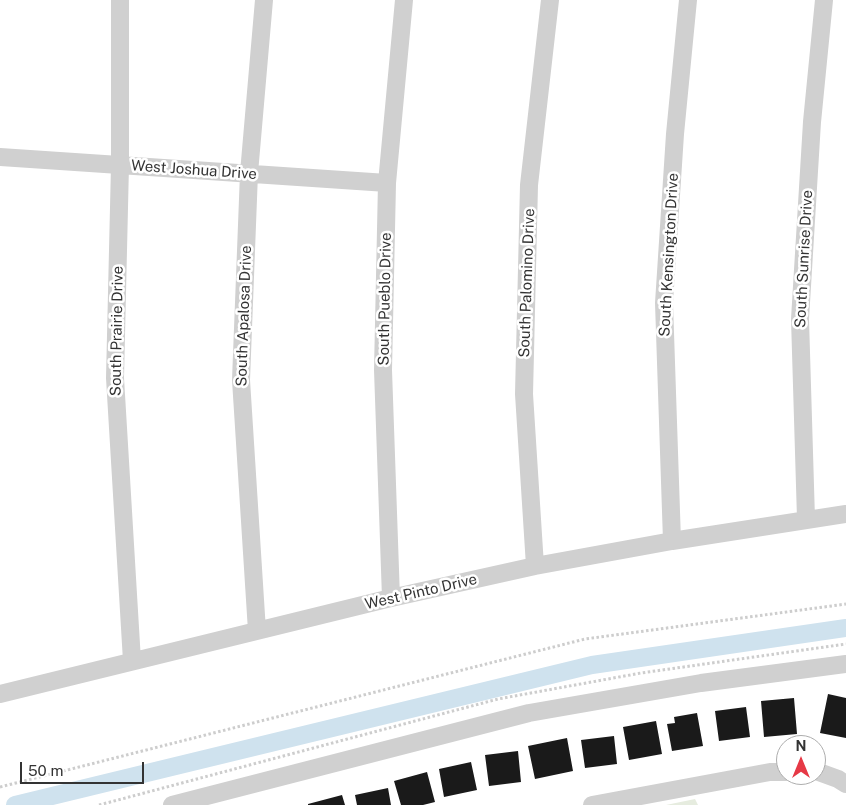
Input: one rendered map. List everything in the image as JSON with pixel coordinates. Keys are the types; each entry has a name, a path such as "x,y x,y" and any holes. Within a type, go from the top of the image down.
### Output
{"street":[{"name":"South Prairie Drive","path":"120,0 120,165 115,378 132,661"},
{"name":"South Apalosa Drive","path":"257,632 241,380 249,173 264,0"},
{"name":"South Pueblo Drive","path":"391,598 383,370 387,183 404,0"},
{"name":"South Palomino Drive","path":"535,566 524,394 529,185 550,0"},
{"name":"South Kensington Drive","path":"672,541 664,303 675,134 688,0"},
{"name":"South Sunrise Drive","path":"806,519 800,319 812,122 824,0"},
{"name":"West Joshua Drive","path":"0,157 387,183"},
{"name":"West Pinto Drive","path":"0,694 391,598 535,566 672,541 846,514"},
{"path":"172,805 529,713 701,683 846,664"},
{"path":"592,805 776,772"},
{"path":"826,775 846,784"}],"path":[{"path":"0,786 586,639 846,604"}],"shaded area":[{"path":"695,799 698,805 666,805"}],"building":[{"path":"828,694 846,698 846,738 820,733"},
{"path":"794,698 797,734 764,737 761,701"},
{"path":"746,707 750,737 719,741 715,711"},
{"path":"697,713 703,746 672,751 667,724 675,723 674,717"},
{"path":"656,721 662,754 629,760 623,727"},
{"path":"614,736 617,764 585,768 581,740"},
{"path":"567,738 573,771 535,779 528,746"},
{"path":"518,751 521,782 489,786 485,755"},
{"path":"471,762 477,790 444,797 439,769"},
{"path":"427,772 435,802 423,805 401,805 394,781"},
{"path":"388,788 391,805 357,805 355,795"},
{"path":"342,795 345,805 308,805 308,804"}],"waterway":[{"path":"15,805 592,665 846,628"}]}
